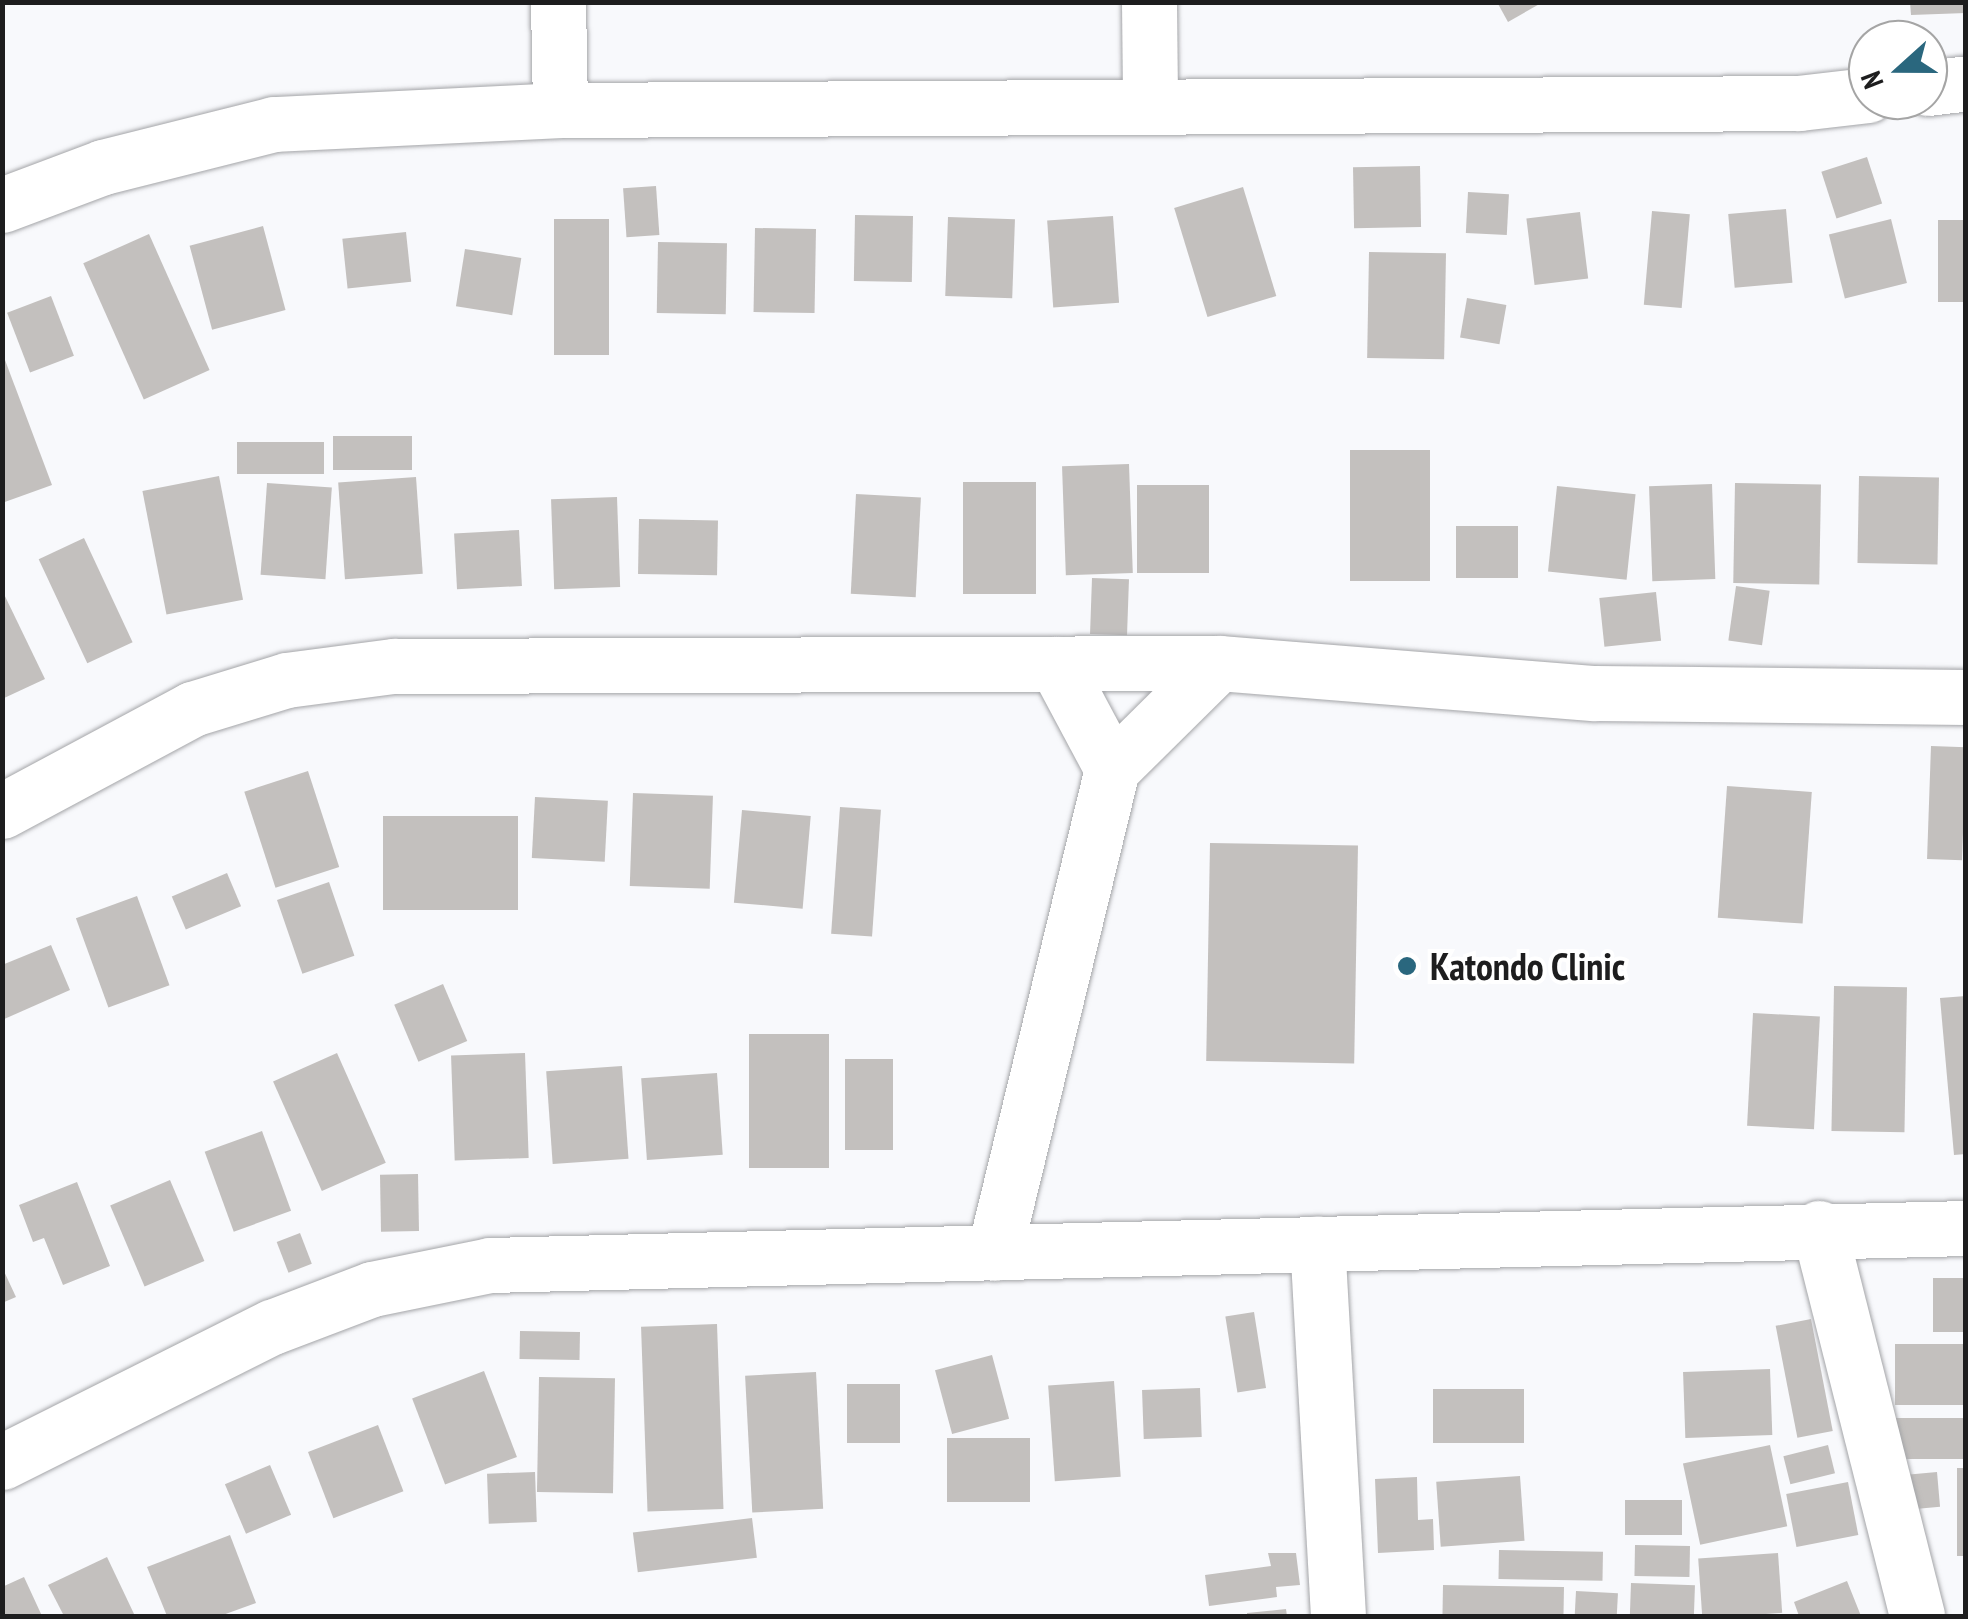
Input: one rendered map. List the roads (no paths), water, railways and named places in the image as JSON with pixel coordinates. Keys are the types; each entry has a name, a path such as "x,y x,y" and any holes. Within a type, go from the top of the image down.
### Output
{"street":[{"path":"558,2 560,110"},
{"path":"1149,2 1150,102"},
{"path":"2,206 103,167 274,124 560,110 1150,102 1799,103 1848,97"},
{"path":"994,1253 1112,770 1219,663"},
{"path":"2,811 192,709 305,678 394,666 1219,663 1594,693 1966,697"},
{"path":"1056,664 1112,770"},
{"path":"2,1462 272,1327 372,1289 490,1265 1820,1228 1966,1228"},
{"path":"1820,1228 1917,1616"},
{"path":"1317,1244 1338,1616"}],"place":[{"name":"Katondo Clinic","path":"1407,966"}]}
